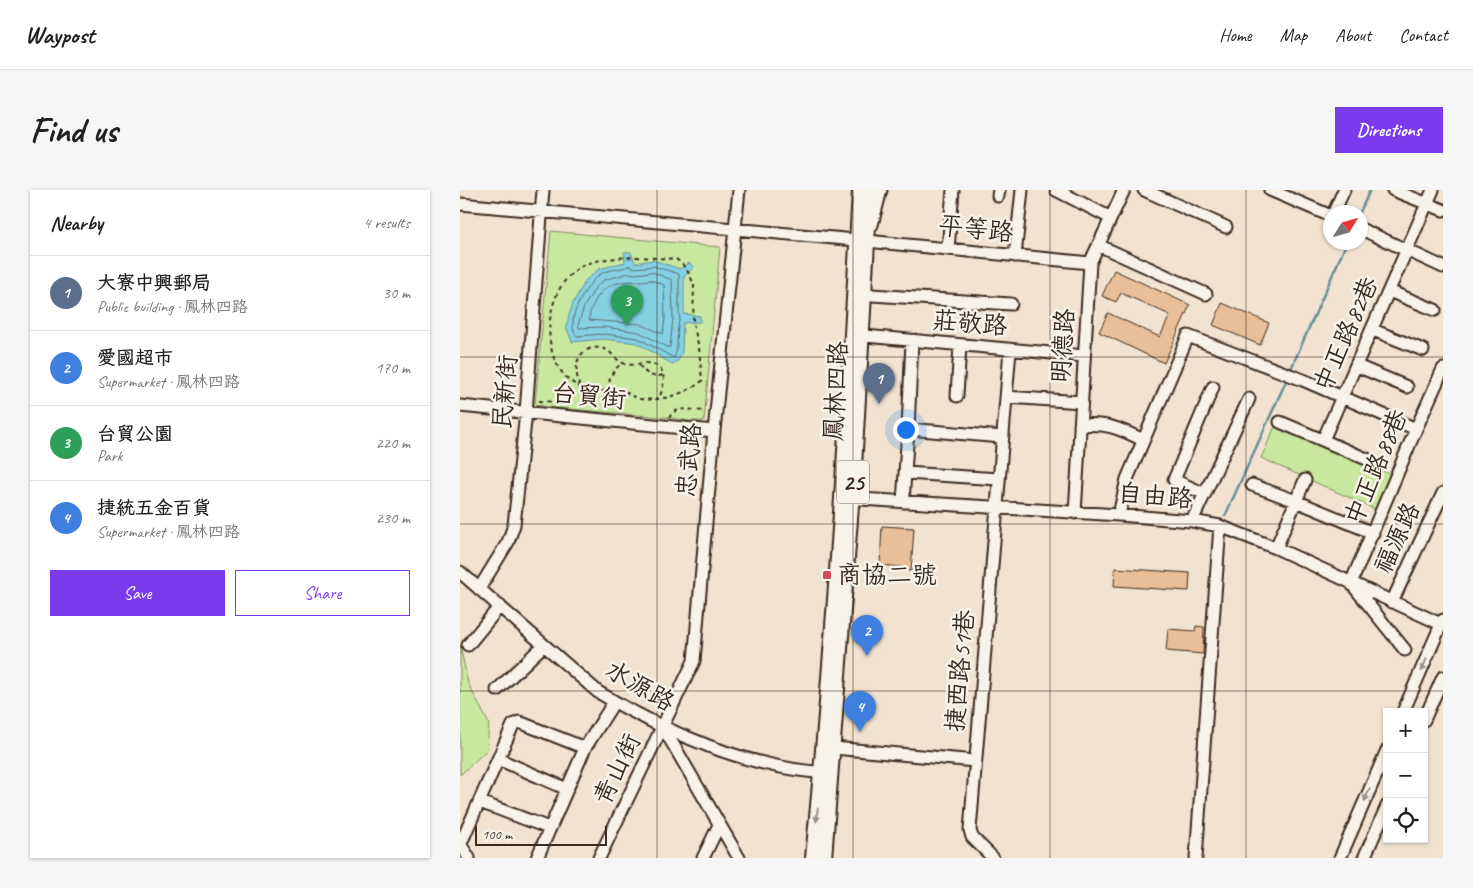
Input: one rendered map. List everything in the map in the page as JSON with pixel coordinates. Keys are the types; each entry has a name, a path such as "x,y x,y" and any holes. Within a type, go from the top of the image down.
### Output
{"main road":[{"name":"鳳林四路","path":"826,773 834,748 860,294 862,241 860,190"},
{"name":"鳳林四路","path":"862,241 870,190"},
{"name":"鳳林四路","path":"826,773 847,498"},
{"name":"25","path":"813,858 826,773"},
{"name":"25","path":"824,858 826,773"}],"street":[{"name":"民新街","path":"479,589 508,542 514,525 526,412 543,190"},
{"name":"忠武路","path":"663,727 694,661 714,431 739,190"},
{"path":"862,241 881,190"},
{"path":"1015,256 1022,190"},
{"path":"1056,190 1111,218"},
{"name":"明德路","path":"1075,513 1090,263 1124,190"},
{"path":"1144,190 1226,227"},
{"path":"1270,190 1323,213"},
{"path":"1337,205 1344,190"},
{"path":"1392,190 1443,210"},
{"name":"中正路82巷","path":"1323,440 1433,190"},
{"path":"948,249 953,195"},
{"name":"平等路","path":"460,204 1090,263"},
{"path":"1368,233 1443,267"},
{"path":"1098,246 1206,294"},
{"path":"1389,291 1435,310"},
{"path":"860,294 1011,304"},
{"path":"1373,330 1423,350"},
{"name":"莊敬路","path":"857,335 1084,356"},
{"path":"1119,516 1127,479 1188,336 1343,397 1416,429"},
{"path":"903,502 912,340"},
{"path":"957,396 960,345"},
{"path":"906,473 999,479 1010,350"},
{"path":"1357,366 1407,387"},
{"name":"中正路88巷","path":"1352,584 1443,369"},
{"path":"1205,494 1174,480 1214,387"},
{"path":"1006,396 1082,402"},
{"path":"1192,521 1249,399"},
{"name":"台貿街","path":"460,406 714,431"},
{"path":"1280,422 1369,460"},
{"path":"1080,425 1099,423 1108,425 1120,428 1143,440"},
{"path":"908,429 1002,437"},
{"name":"捷西路51巷","path":"993,858 972,836 970,830 999,479"},
{"path":"1276,548 1305,480"},
{"path":"1252,485 1296,500 1373,533"},
{"name":"福源路","path":"1392,602 1443,493"},
{"name":"自由路","path":"847,498 1192,521 1220,526 1276,548 1352,584 1442,623"},
{"path":"1196,858 1220,526"},
{"name":"水源路","path":"460,572 598,692 614,702 663,727 740,757 795,770 826,773"},
{"path":"1352,584 1405,650"},
{"path":"468,645 500,606"},
{"path":"1405,708 1442,623"},
{"path":"497,690 544,645"},
{"path":"1428,711 1443,677"},
{"path":"537,858 585,748 614,702"},
{"path":"469,858 461,843 516,722 585,748"},
{"path":"663,727 739,858"},
{"name":"青山街","path":"599,858 663,727"},
{"path":"834,748 975,761"},
{"path":"1340,858 1386,753"},
{"path":"498,759 567,789"},
{"path":"480,802 549,828"},
{"path":"1364,858 1383,815"},
{"path":"703,858 719,825"}],"path":[{"path":"636,257 676,259 690,275 694,285 695,292 692,312 699,348 702,380 698,384 676,394 659,398 641,399 615,389 598,391 584,389 565,376 558,366 550,345 550,324 553,304 558,290 567,277 578,268 601,260 636,257"},
{"path":"580,386 577,366 579,356 595,347 609,351 622,363 629,365 652,364 660,369 664,375 665,383 659,398"},
{"path":"608,390 609,378 614,369 622,363"},
{"path":"639,364 646,375 654,377 664,375"},
{"path":"702,380 706,382"},
{"path":"555,393 578,393 584,389"},
{"path":"564,394 568,411"},
{"path":"539,401 566,402"},
{"path":"668,421 671,414 680,409 703,411"}],"green space":[{"path":"551,231 720,247 704,421 546,407 535,404"},
{"path":"1276,424 1392,475 1377,510 1261,458"},
{"path":"460,645 468,683 489,724 487,750 460,775"}],"water":[{"path":"624,252 631,252 635,263 653,260 680,269 689,263 694,267 684,277 684,314 700,316 700,322 683,323 682,352 678,361 672,364 637,343 604,339 572,342 566,326 573,303 586,280 599,269 625,262"}],"building":[{"path":"1114,270 1190,305 1164,363 1099,332 1108,313 1160,337 1170,315 1121,293 1116,302 1102,296"},
{"path":"1222,303 1269,323 1260,345 1213,325"},
{"path":"882,526 914,528 911,571 902,570 902,567 880,565"},
{"path":"1115,568 1190,573 1189,591 1114,586"},
{"path":"1196,626 1204,627 1203,654 1166,651 1168,629 1195,631"}],"waterway":[{"path":"1363,205 1370,190"},
{"path":"1290,371 1343,250"},
{"path":"1225,516 1287,379"}],"place":[{"name":"台貿公園","path":"627,326"},
{"name":"大寮中興郵局","path":"879,404"},
{"name":"商協二號","path":"827,575"},
{"name":"愛國超市","path":"867,656"},
{"name":"捷統五金百貨","path":"860,732"}]}
